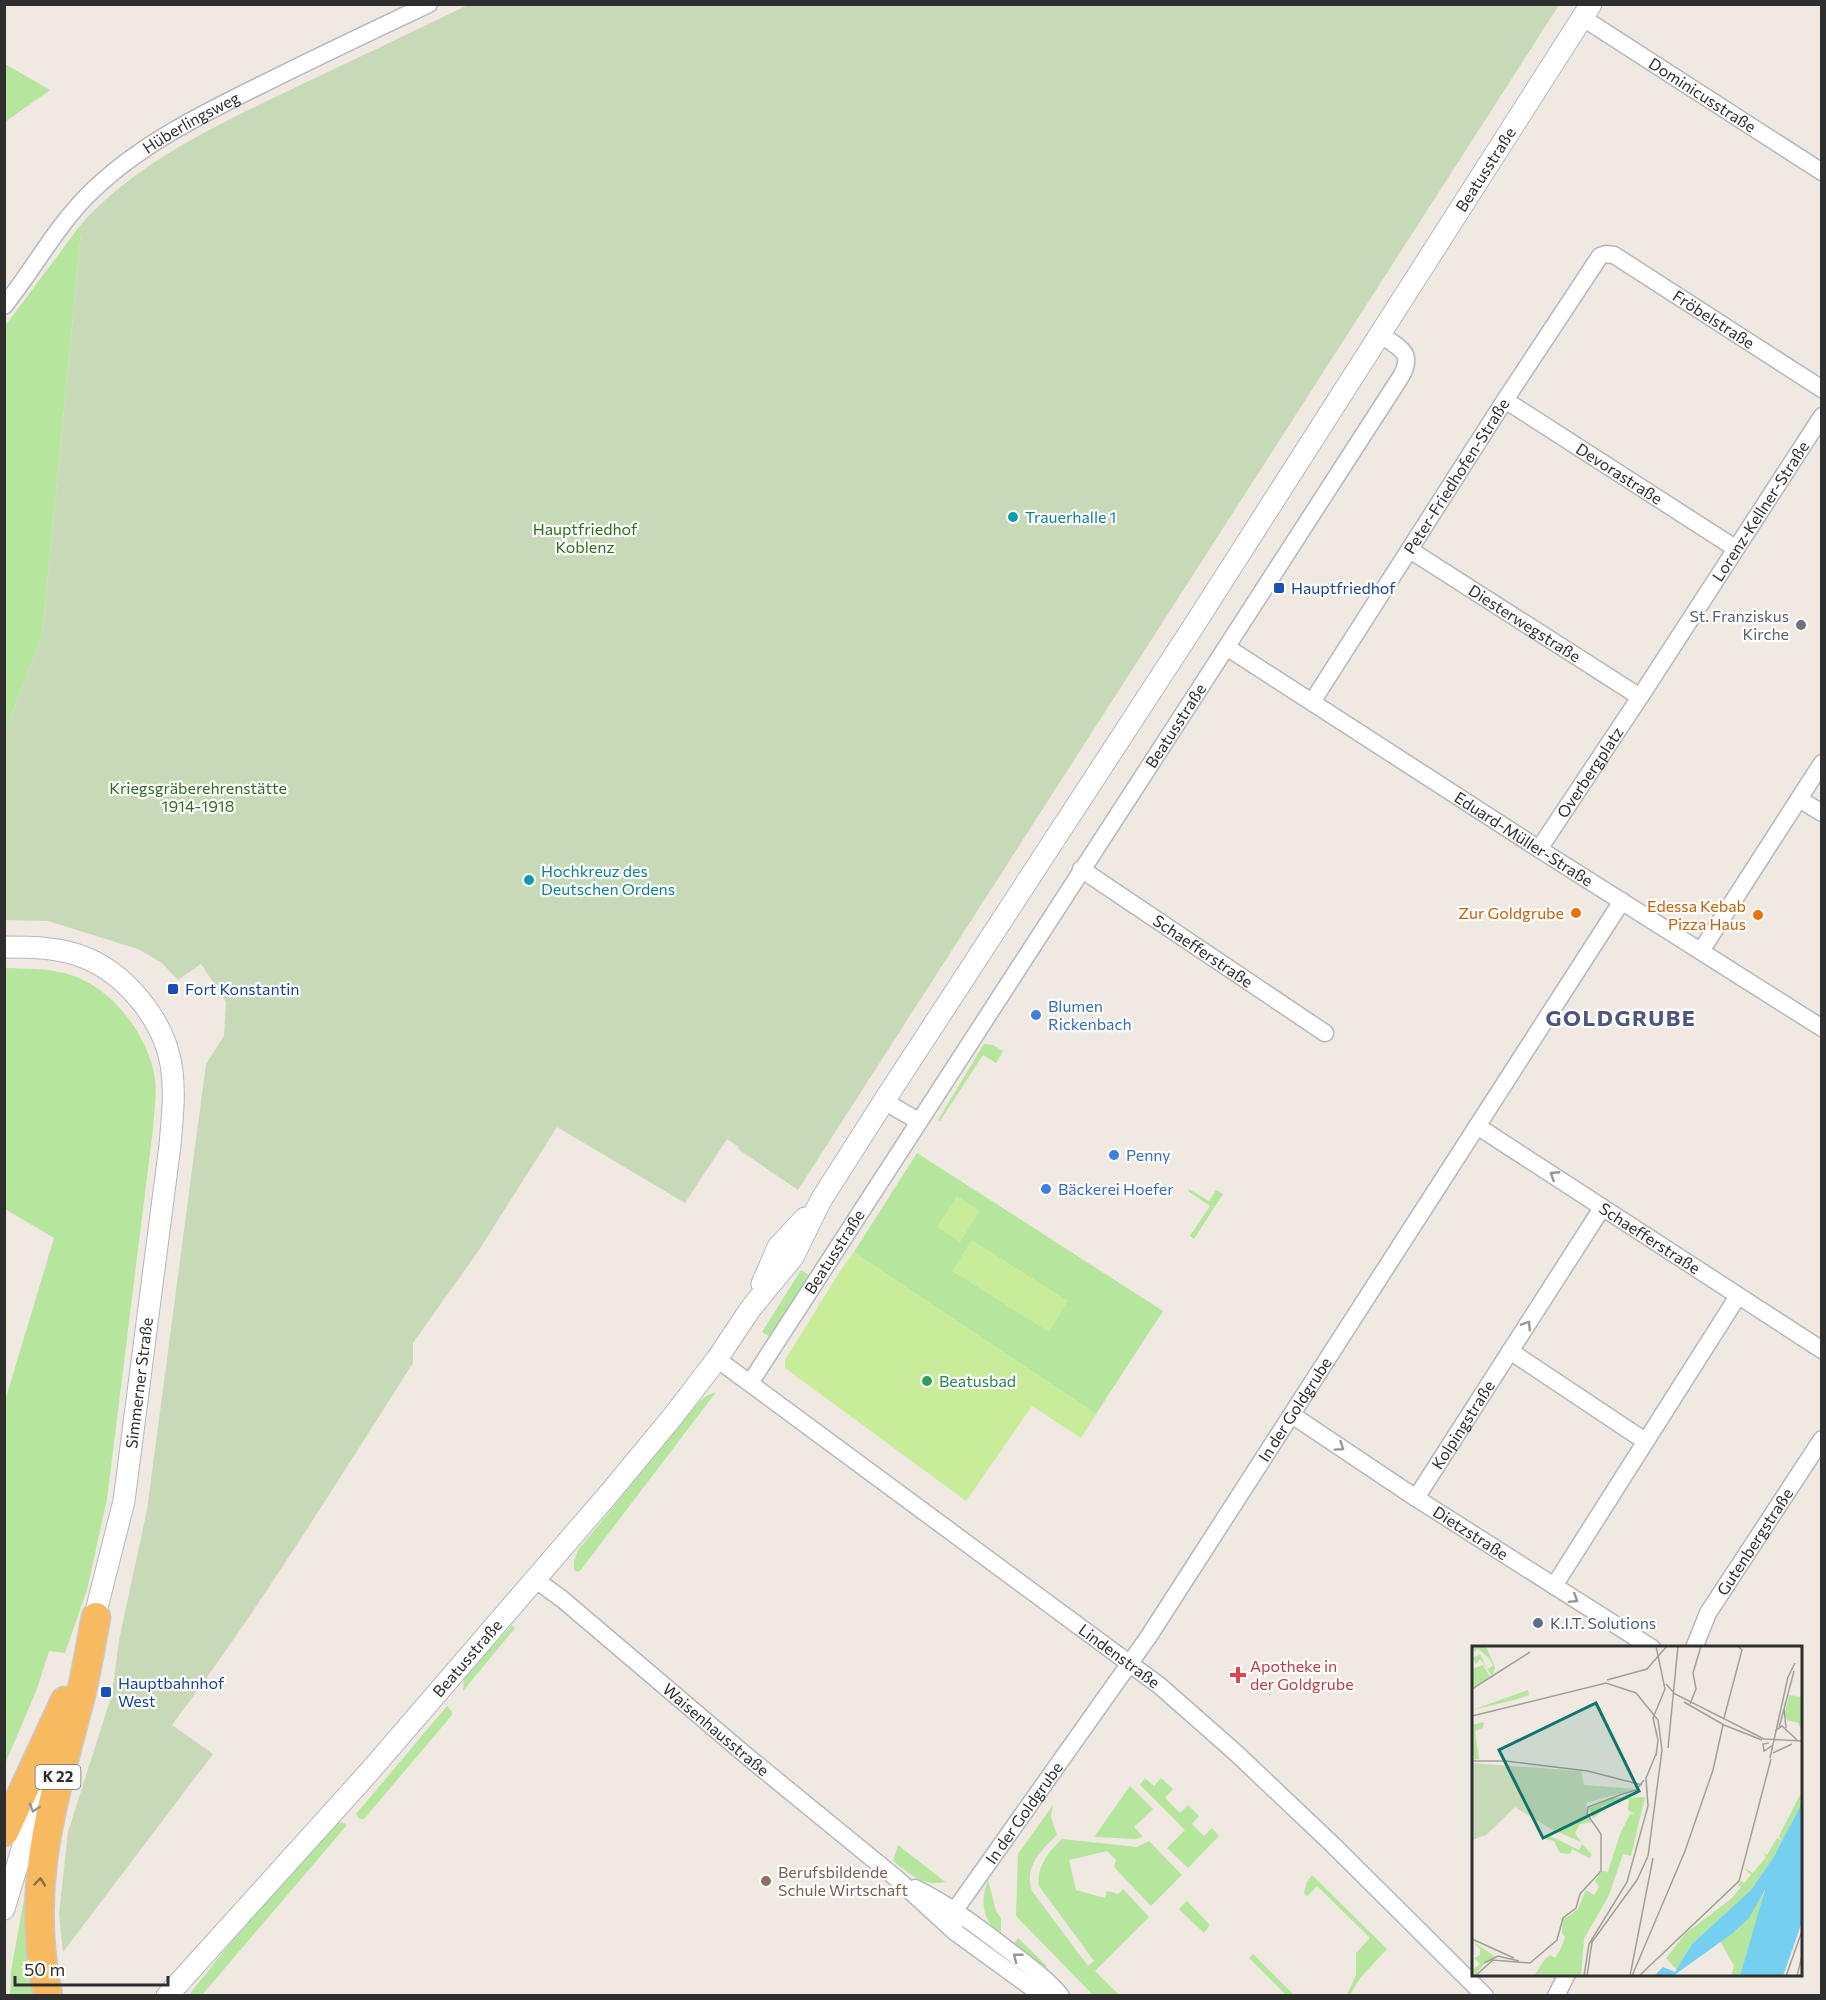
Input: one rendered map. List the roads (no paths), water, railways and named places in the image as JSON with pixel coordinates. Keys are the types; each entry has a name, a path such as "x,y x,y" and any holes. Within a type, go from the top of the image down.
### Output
{"highway":[{"name":"K 22","path":"48,1995 40,1957 39,1884 47,1826 81,1691 96,1617"},
{"path":"14,1838 70,1691"}],"street":[{"name":"Hüberlingsweg","path":"4,306 61,225 88,195 135,155 206,112 429,4"},
{"name":"Dominicusstraße","path":"1587,11 1821,172"},
{"name":"Beatusstraße","path":"167,1995 377,1762 536,1580 639,1458 717,1359 751,1308 793,1257 821,1200 884,1101 1193,627 1587,11"},
{"name":"Fröbelstraße","path":"1606,254 1614,255 1821,388"},
{"name":"Peter-Friedhofen-Straße","path":"1312,702 1596,260 1606,254"},
{"name":"Beatusstraße","path":"750,1383 1082,869 1228,648 1406,369 1407,358 1404,352 1381,335"},
{"name":"Devorastraße","path":"1505,400 1735,548"},
{"name":"Lorenz-Kellner-Straße","path":"1640,698 1821,416"},
{"name":"Diesterwegstraße","path":"1410,549 1640,698"},
{"name":"Eduard-Müller-Straße","path":"1228,648 1821,1028"},
{"name":"Overbergplatz","path":"1539,849 1640,698"},
{"path":"1701,951 1821,763"},
{"path":"1799,799 1821,813"},
{"name":"Schaefferstraße","path":"1082,869 1325,1034"},
{"name":"In der Goldgrube","path":"955,1910 1131,1664 1622,901"},
{"name":"Simmerner Straße","path":"4,947 44,947 78,955 101,966 146,1006 162,1037 172,1070 173,1104 170,1145 124,1501 96,1617 70,1691"},
{"path":"884,1101 918,1122"},
{"name":"Schaefferstraße","path":"1477,1126 1821,1350"},
{"name":"Kolpingstraße","path":"1416,1498 1602,1208"},
{"path":"1554,1586 1738,1296"},
{"path":"1510,1351 1645,1441"},
{"name":"Lindenstraße","path":"717,1359 1160,1686 1236,1753 1332,1844 1485,1995"},
{"name":"Dietzstraße","path":"1292,1415 1416,1498 1650,1646"},
{"name":"Gutenbergstraße","path":"1694,1646 1708,1613 1821,1438"},
{"name":"Waisenhausstraße","path":"536,1580 562,1599 748,1757 896,1878 955,1932 1043,1995"},
{"path":"4,1909 14,1838"},
{"name":"Waisenhausstraße","path":"896,1878 955,1910 1036,1971 1061,1995"},
{"path":"955,1910 952,1918 955,1932"},
{"path":"1556,1995 1566,1976"}],"place":[{"name":"Trauerhalle 1","path":"1013,517"},
{"name":"Hauptfriedhof","path":"1279,588"},
{"name":"St. Franziskus Kirche","path":"1801,625"},
{"name":"Hochkreuz des Deutschen Ordens","path":"529,880"},
{"name":"Zur Goldgrube","path":"1576,913"},
{"name":"Edessa Kebab Pizza Haus","path":"1758,915"},
{"name":"Fort Konstantin","path":"173,989"},
{"name":"Blumen Rickenbach","path":"1036,1015"},
{"name":"Penny","path":"1114,1155"},
{"name":"Bäckerei Hoefer","path":"1046,1189"},
{"name":"Beatusbad","path":"927,1381"},
{"name":"K.I.T. Solutions","path":"1538,1623"},
{"name":"Apotheke in der Goldgrube","path":"1238,1675"},
{"name":"Hauptbahnhof West","path":"106,1692"},
{"name":"Berufsbildende Schule Wirtschaft","path":"766,1881"}],"district":[{"name":"GOLDGRUBE","path":"1621,1018"}],"park label":[{"name":"Hauptfriedhof Koblenz","path":"585,538"},
{"name":"Kriegsgräberehrenstätte 1914-1918","path":"198,797"}]}
